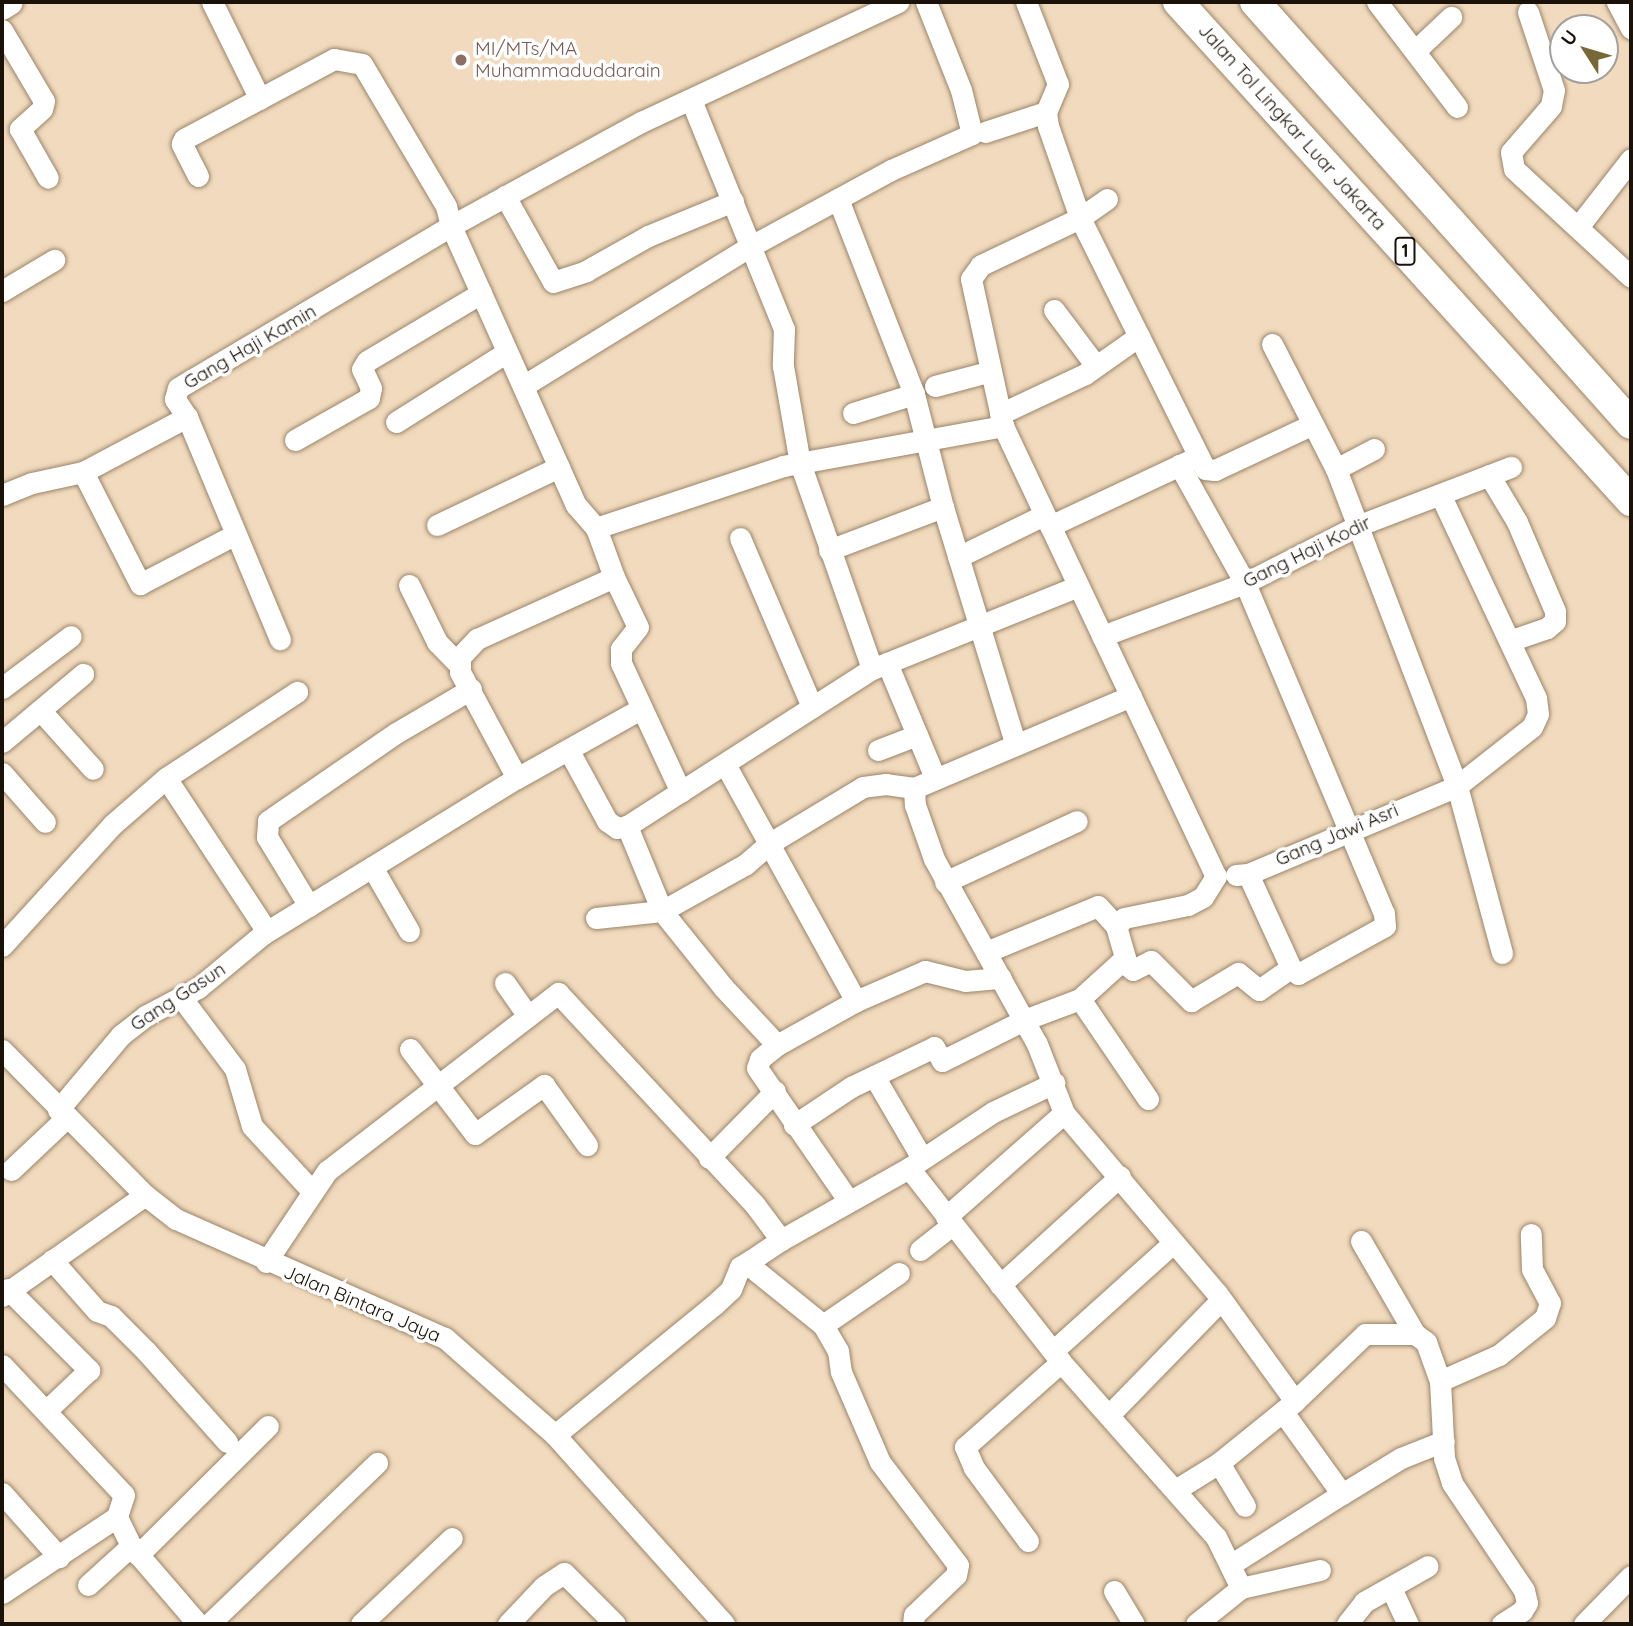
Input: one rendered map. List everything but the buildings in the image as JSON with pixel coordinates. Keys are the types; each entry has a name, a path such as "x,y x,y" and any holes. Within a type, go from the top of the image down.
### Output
{"highway":[{"name":"Jalan Tol Lingkar Luar Jakarta","path":"1178,2 1631,501"},
{"path":"1255,2 1631,424"}],"main road":[{"path":"2,8 10,2"}],"street":[{"path":"212,2 260,99"},
{"name":"Gang Haji Kamin","path":"2,495 32,483 83,472 187,417 175,399 178,388 451,226 691,100 898,2"},
{"path":"523,386 751,246 838,199 972,135 961,90 926,2"},
{"path":"1026,2 1058,84 1046,112 1080,218 1209,471 1311,425"},
{"path":"1377,2 1457,107"},
{"path":"1617,2 1630,23"},
{"path":"1528,12 1554,90 1551,106 1511,152 1514,169 1631,277"},
{"path":"1415,51 1451,17"},
{"path":"2,30 44,101 42,109 20,129 48,178"},
{"path":"198,176 182,144 184,139 334,59 362,64 446,206 451,226 576,505 596,528 614,576 638,627 619,655 681,792"},
{"path":"691,100 784,329 783,366 800,463 829,550 880,666 917,735 935,778"},
{"path":"985,132 1046,112"},
{"path":"1578,227 1631,159"},
{"path":"505,197 553,282 586,271 648,236 733,201"},
{"path":"838,199 914,394 928,440 943,507 1016,742"},
{"path":"1107,199 1080,218 973,273 988,372 1001,420 1216,876 1203,897 1188,905 1124,918 1116,926"},
{"path":"2,291 54,260"},
{"path":"295,440 369,398 371,388 362,369 367,361 481,293"},
{"path":"1054,310 1093,362 1091,368"},
{"path":"596,528 800,463 928,440 1001,420 1091,368 1139,336"},
{"path":"1272,344 1311,425 1336,469 1457,786 1502,953"},
{"path":"397,422 507,352"},
{"path":"935,386 988,372"},
{"path":"853,412 914,394"},
{"path":"187,417 234,535 280,639"},
{"path":"1336,469 1374,449"},
{"path":"958,556 1199,456"},
{"path":"1179,465 1245,583 1384,913 1385,926 1298,974 1291,968 1248,874"},
{"path":"437,525 559,467"},
{"name":"Gang Haji Kodir","path":"1102,636 1245,583 1357,526 1511,467"},
{"path":"83,472 140,584 234,535"},
{"path":"1440,494 1509,641 1547,628 1555,621 1555,611 1517,522 1489,475"},
{"path":"829,550 943,507"},
{"path":"740,538 812,708"},
{"path":"458,664 464,650 477,639 614,576"},
{"path":"409,585 438,642 458,664 517,778"},
{"path":"569,751 607,821 617,828 627,826 880,666 1079,586"},
{"path":"2,688 71,636"},
{"name":"Gang Jawi Asri","path":"1216,876 1248,874 1348,828 1457,786 1523,737 1538,713 1536,698 1509,641"},
{"path":"2,742 83,674"},
{"path":"309,906 267,837 268,821 396,733 471,689"},
{"path":"2,946 112,825 166,778 297,692"},
{"path":"596,918 663,911 746,864 770,843 863,787 886,784 914,788 1016,742 1131,696"},
{"name":"Gang Gasun","path":"11,1170 62,1114 121,1035 145,1016 181,997 254,946 263,934 517,778 642,708"},
{"path":"40,710 93,769"},
{"path":"878,750 917,735"},
{"path":"724,764 856,1001"},
{"path":"2,773 45,822"},
{"path":"166,778 264,927 263,934"},
{"path":"914,788 915,805 945,882 1024,1020 1054,1083 1064,1113 1221,1300 1342,1494"},
{"path":"945,882 1077,821"},
{"path":"627,826 663,911 723,988 777,1045"},
{"path":"372,867 409,931"},
{"path":"986,952 1088,907 1098,906 1116,926 1124,962 1133,970 1151,961 1191,1001 1238,973 1259,990 1291,968"},
{"path":"794,1125 874,1076 934,1047 942,1061 1024,1020 1080,999 1124,962"},
{"path":"848,1200 794,1125 757,1063 777,1045 856,1001 925,971 965,981 1001,978"},
{"path":"505,983 528,1016"},
{"path":"266,1262 327,1171 558,993 564,995 709,1158 755,1205 781,1240"},
{"path":"181,997 235,1069 257,1133 312,1191"},
{"path":"1080,999 1148,1099"},
{"path":"410,1049 475,1134 539,1087 547,1086 587,1145"},
{"name":"Jalan Bintara Jaya","path":"2,1050 62,1114 145,1195 176,1219 266,1262 445,1338 555,1435 724,1624"},
{"path":"874,1076 915,1163 949,1221 1057,1357 1177,1489 1216,1537 1241,1588"},
{"path":"555,1435 714,1305 731,1289 740,1267 848,1200 915,1163 993,1112 1054,1083"},
{"path":"709,1158 775,1091"},
{"path":"920,1250 1064,1113"},
{"path":"1000,1285 1119,1176"},
{"path":"47,1410 89,1370 5,1292 145,1195"},
{"path":"1440,1381 1499,1355 1545,1318 1549,1303 1532,1269 1531,1234"},
{"path":"1361,1241 1415,1334 1433,1352 1440,1381 1447,1470 1460,1499 1524,1590 1527,1603 1522,1611 1502,1624"},
{"path":"1028,1542 974,1468 965,1447 1173,1243"},
{"path":"52,1260 97,1311 111,1316 227,1442"},
{"path":"751,1260 750,1266 823,1325 837,1349 841,1372 880,1462 958,1565 956,1575 914,1615 913,1624"},
{"path":"823,1325 899,1273"},
{"path":"1110,1414 1221,1300"},
{"path":"1177,1489 1219,1463 1289,1406 1365,1334 1415,1334"},
{"path":"2,1365 124,1495 117,1517 134,1550 198,1624"},
{"path":"88,1585 134,1550 268,1426"},
{"path":"1230,1565 1378,1470 1444,1441"},
{"path":"209,1624 377,1463"},
{"path":"1219,1463 1245,1506"},
{"path":"2,1493 59,1557"},
{"path":"2,1593 59,1557 95,1528 117,1517"},
{"path":"360,1624 452,1538"},
{"path":"1347,1624 1364,1602 1428,1566"},
{"path":"1196,1624 1241,1588 1320,1570"},
{"path":"508,1624 544,1586 564,1573 615,1624"},
{"path":"1584,1624 1631,1576"},
{"path":"1391,1588 1408,1624"},
{"path":"1114,1591 1134,1624"}],"place":[{"name":"MI/MTs/MA Muhammaduddarain","path":"461,60"}]}
